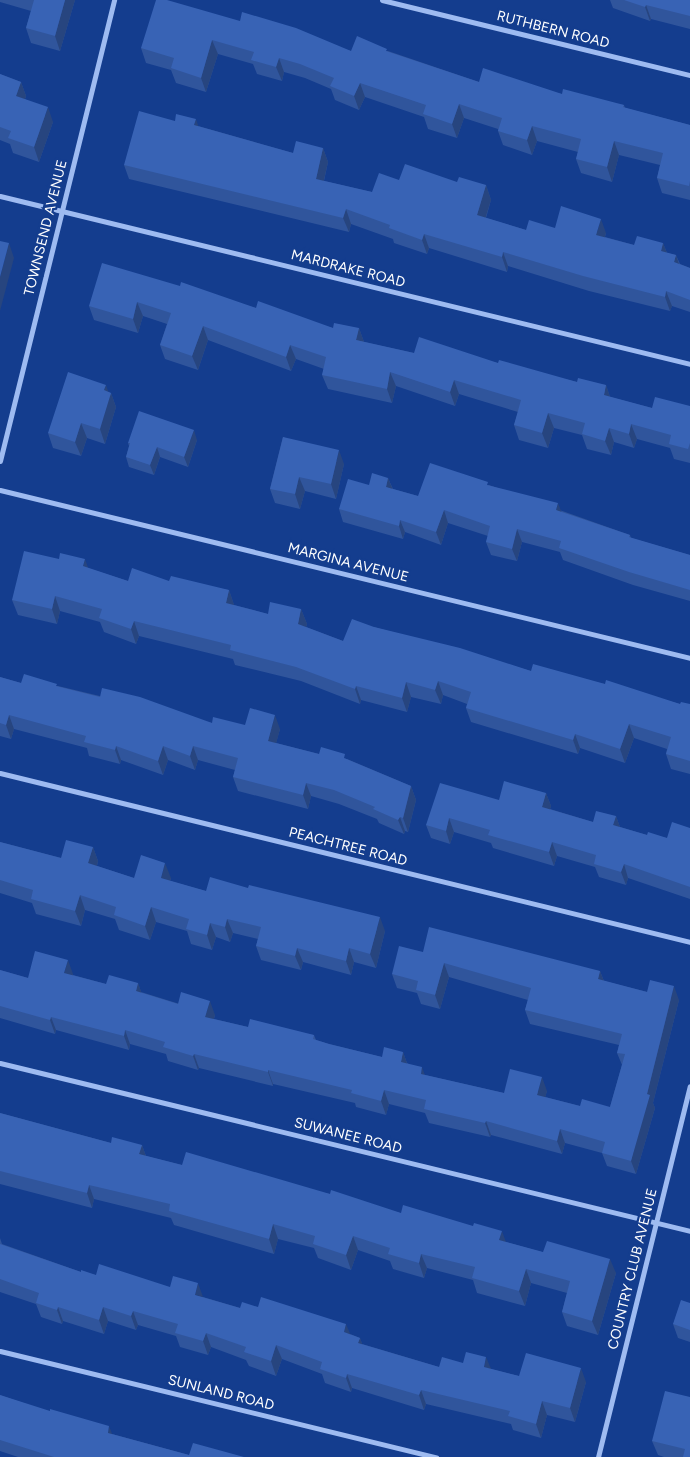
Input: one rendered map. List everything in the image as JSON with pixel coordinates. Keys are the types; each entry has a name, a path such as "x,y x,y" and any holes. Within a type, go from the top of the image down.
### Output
{"street":[{"name":"TOWNSEND AVENUE","path":"0,461 114,0"},
{"name":"RUTHBERN ROAD","path":"382,0 690,75"},
{"name":"MARDRAKE ROAD","path":"0,196 690,364"},
{"name":"MARGINA AVENUE","path":"0,490 690,658"},
{"name":"PEACHTREE ROAD","path":"0,773 690,942"},
{"name":"SUWANEE ROAD","path":"0,1063 690,1231"},
{"name":"COUNTRY CLUB AVENUE","path":"598,1457 690,1086"},
{"name":"SUNLAND ROAD","path":"0,1351 436,1457"}],"building":[{"path":"34,0 65,0 55,36 26,28"},
{"path":"156,0 167,0 240,21 242,12 296,28 351,51 357,36 387,49 386,51 479,82 483,68 562,94 563,89 690,125 689,186 657,178 663,153 614,141 607,167 576,159 581,139 532,126 527,140 498,131 502,118 459,104 452,124 423,114 426,105 360,83 354,96 330,86 334,78 300,64 279,58 276,67 251,60 254,52 212,40 201,78 171,68 174,58 141,48"},
{"path":"624,0 690,0 690,16 646,5 645,7"},
{"path":"0,74 21,82 16,96 48,107 34,147 8,138 11,131 0,127"},
{"path":"139,111 175,121 176,114 196,119 194,125 293,153 296,141 323,148 316,179 372,192 379,173 399,180 405,164 457,182 459,177 486,185 477,215 526,230 529,220 555,228 561,206 601,219 596,235 634,245 637,236 663,243 661,251 676,255 674,262 690,268 690,300 666,291 665,297 583,276 503,252 502,257 424,234 422,240 389,228 390,225 346,209 343,218 124,165"},
{"path":"0,241 9,243 0,277"},
{"path":"102,263 180,286 181,282 256,308 258,301 333,328 334,323 359,328 356,340 414,353 419,337 498,363 499,360 577,382 578,378 606,385 604,395 652,408 655,397 690,406 690,443 688,449 669,444 671,435 631,424 629,434 609,428 605,441 582,434 585,423 548,413 542,433 514,425 521,400 454,380 450,392 390,372 387,389 322,375 326,357 290,345 286,357 203,326 192,356 160,345 171,313 137,302 133,319 89,306"},
{"path":"68,372 106,385 104,390 111,393 100,429 81,423 75,442 48,433"},
{"path":"139,411 194,430 184,457 157,447 150,465 126,457 130,443 128,443"},
{"path":"283,437 339,450 331,484 299,477 295,494 270,489"},
{"path":"430,463 488,482 487,485 558,503 556,510 630,535 629,537 690,555 690,590 559,548 561,541 517,529 512,549 486,542 490,526 444,510 436,532 400,520 399,526 339,509 348,479 369,485 372,473 388,478 386,487 418,496"},
{"path":"24,551 59,559 60,553 85,559 83,566 128,581 132,568 169,581 171,576 229,590 226,603 268,614 270,602 301,609 298,624 343,641 352,619 374,627 460,648 531,671 533,664 605,684 606,680 680,704 681,702 690,704 690,761 666,754 671,737 629,724 620,749 575,734 573,740 466,708 471,692 438,681 435,690 406,682 402,698 356,686 355,689 296,667 230,650 231,645 134,621 131,629 99,618 102,609 55,596 52,609 12,600"},
{"path":"24,674 57,684 56,686 100,697 102,688 140,697 212,723 213,717 245,725 250,708 275,715 268,741 319,754 321,747 345,754 344,758 411,786 403,818 400,817 398,820 373,809 375,807 334,790 306,783 303,795 233,777 238,758 193,746 190,756 163,746 158,761 116,746 115,750 84,742 86,736 9,715 6,725 0,723 0,677 21,683"},
{"path":"504,781 546,793 542,807 593,822 596,811 616,816 613,825 647,835 648,832 667,838 672,822 690,828 690,887 624,864 621,872 594,864 596,855 552,842 549,852 488,835 490,830 449,818 446,831 426,825 440,783 499,800"},
{"path":"66,840 93,847 88,863 134,878 141,855 165,863 161,878 206,891 210,877 248,888 249,885 380,917 370,954 349,948 346,961 297,948 295,956 256,946 261,927 227,919 225,927 210,923 207,935 186,929 189,919 151,907 145,926 114,915 116,907 80,895 75,911 31,899 33,890 0,880 0,842 61,858"},
{"path":"429,927 600,971 598,979 647,992 650,980 674,986 647,1094 650,1095 631,1161 602,1153 605,1142 560,1129 557,1141 486,1121 485,1123 424,1109 426,1100 384,1090 381,1101 351,1093 352,1090 194,1054 193,1056 163,1047 165,1042 125,1030 124,1036 51,1017 50,1020 0,1006 0,970 28,978 35,951 68,960 64,973 106,984 109,975 138,983 136,991 178,1004 181,992 210,1001 205,1017 248,1027 250,1019 314,1035 313,1039 382,1057 384,1047 403,1052 401,1062 422,1067 421,1074 504,1093 510,1069 542,1077 537,1095 580,1106 582,1099 610,1107 625,1054 617,1053 622,1034 525,1010 531,988 444,963 435,995 416,990 418,981 392,974 399,946 423,952"},
{"path":"0,1113 111,1143 112,1137 142,1145 139,1154 182,1165 186,1152 330,1194 331,1190 401,1213 403,1205 473,1226 474,1223 502,1231 499,1240 543,1252 547,1241 610,1259 592,1321 562,1312 570,1281 526,1269 519,1291 472,1278 475,1267 421,1254 419,1263 388,1254 390,1248 353,1236 346,1255 313,1244 315,1236 273,1224 269,1239 169,1211 170,1204 89,1185 87,1193 0,1171"},
{"path":"0,1244 81,1272 81,1270 96,1275 99,1264 170,1287 173,1276 198,1283 195,1295 240,1308 242,1302 258,1307 261,1297 346,1324 344,1332 360,1338 358,1343 439,1367 442,1357 463,1363 466,1352 486,1357 484,1367 519,1376 526,1353 581,1368 570,1408 542,1401 536,1424 508,1416 510,1411 421,1390 419,1395 347,1374 346,1378 320,1369 322,1362 276,1345 271,1361 244,1352 246,1347 206,1333 203,1341 175,1333 178,1324 133,1311 131,1316 103,1307 99,1320 58,1307 57,1310 36,1303 39,1293 0,1279"},
{"path":"681,1300 690,1303 690,1330 673,1324"},
{"path":"665,1391 690,1397 690,1457 683,1457 685,1449 652,1441"},
{"path":"0,1395 50,1411 50,1409 109,1426 108,1433 189,1455 193,1443 244,1457 54,1457 0,1440"}]}
